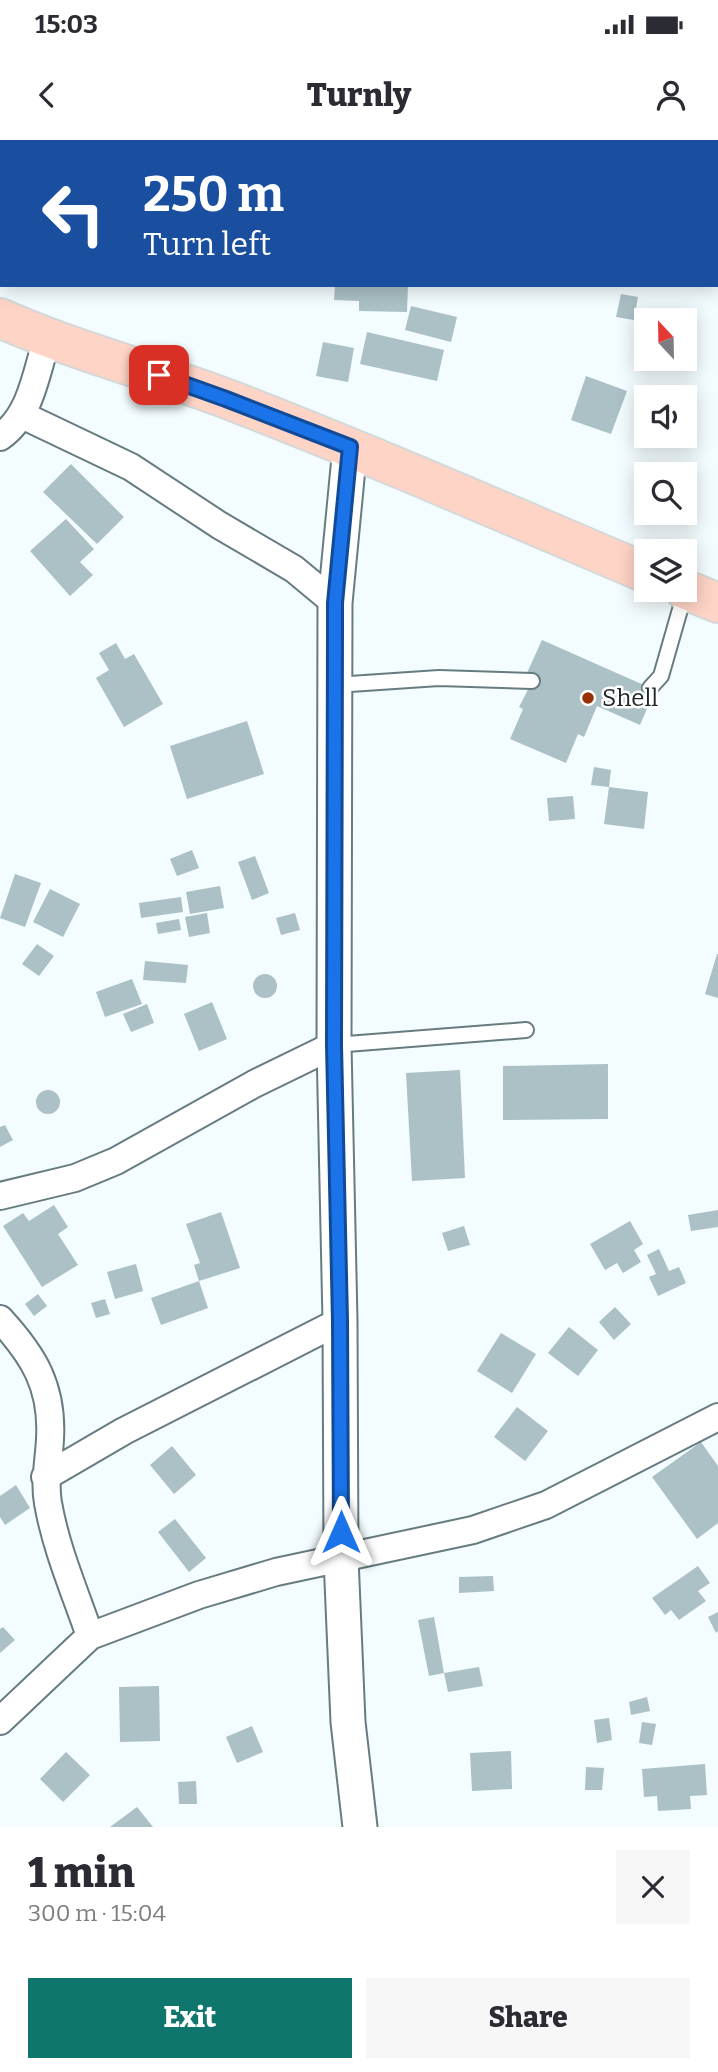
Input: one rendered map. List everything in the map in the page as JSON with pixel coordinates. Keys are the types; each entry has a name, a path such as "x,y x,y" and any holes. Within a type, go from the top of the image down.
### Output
{"main road":[{"path":"0,318 47,339 226,399 350,447 634,568"}],"street":[{"path":"0,437 12,429 22,415 47,339"},
{"path":"22,415 131,467 219,525 294,569 335,603"},
{"path":"350,447 335,603 334,1045 340,1321 341,1558 348,1722 360,1827"},
{"path":"0,1196 75,1178 116,1161 254,1084 334,1045"},
{"path":"0,1319 23,1344 46,1385 50,1440 45,1477 54,1534 90,1636"},
{"path":"45,1477 124,1432 340,1321"},
{"path":"0,1721 90,1636 199,1595 276,1572 472,1530 546,1505 718,1417"}],"lane":[{"path":"650,688 661,676 704,593"},
{"path":"335,685 439,678 532,681"},
{"path":"334,1045 526,1030"}],"building":[{"path":"335,287 408,287 407,312 359,311 359,301 334,300"},
{"path":"621,294 638,297 634,320 616,317"},
{"path":"411,306 457,317 451,342 405,330"},
{"path":"367,332 444,350 437,381 360,364"},
{"path":"323,342 354,348 348,382 316,376"},
{"path":"586,376 627,391 611,434 571,420"},
{"path":"71,464 124,517 97,544 43,492"},
{"path":"66,519 94,549 80,562 93,575 70,596 30,551"},
{"name":"Shell","path":"542,640 655,690 640,725 597,706 584,737 578,734 566,763 510,739 523,709 519,707 534,678 526,675"},
{"path":"116,643 125,659 134,654 163,704 124,727 96,678 109,670 99,653"},
{"path":"247,721 264,774 187,799 170,746"},
{"path":"594,767 611,770 609,787 591,785"},
{"path":"609,787 648,792 644,829 604,824"},
{"path":"573,796 575,819 549,821 547,798"},
{"path":"192,850 199,868 177,876 170,859"},
{"path":"255,856 269,893 252,900 238,862"},
{"path":"15,874 41,883 25,927 0,918"},
{"path":"220,886 224,908 190,914 186,892"},
{"path":"50,889 80,904 63,937 33,922"},
{"path":"181,897 183,912 141,918 139,903"},
{"path":"207,913 210,933 189,937 185,917"},
{"path":"295,913 300,930 281,935 276,918"},
{"path":"179,919 181,930 158,934 156,923"},
{"path":"37,944 54,956 39,976 22,964"},
{"path":"718,954 718,998 705,994"},
{"path":"145,961 188,965 186,983 143,980"},
{"path":"265,974 274,977 277,986 274,995 265,998 256,995 253,986 256,977"},
{"path":"132,979 142,1004 105,1017 96,992"},
{"path":"212,1002 227,1039 199,1051 184,1014"},
{"path":"147,1004 154,1023 131,1032 123,1014"},
{"path":"608,1064 608,1119 503,1120 503,1066"},
{"path":"460,1070 465,1178 412,1181 406,1073"},
{"path":"48,1090 57,1093 60,1102 57,1111 48,1114 39,1111 36,1102 39,1093"},
{"path":"5,1125 13,1140 0,1147 0,1127"},
{"path":"54,1205 68,1227 58,1234 78,1265 42,1287 3,1226 23,1213 29,1221"},
{"path":"718,1210 718,1227 691,1231 688,1215"},
{"path":"221,1212 240,1268 199,1281 194,1265 200,1263 186,1224"},
{"path":"630,1221 643,1244 634,1250 641,1262 623,1273 617,1263 605,1270 590,1244"},
{"path":"464,1226 470,1245 448,1251 442,1233"},
{"path":"659,1249 669,1271 679,1267 686,1283 658,1296 649,1277 656,1274 647,1255"},
{"path":"136,1264 143,1291 115,1299 107,1272"},
{"path":"199,1281 208,1308 161,1325 151,1298"},
{"path":"38,1294 47,1306 34,1316 25,1304"},
{"path":"105,1299 110,1314 96,1318 91,1303"},
{"path":"615,1307 631,1324 614,1340 599,1322"},
{"path":"569,1327 598,1350 578,1376 548,1353"},
{"path":"501,1333 536,1354 512,1393 477,1371"},
{"path":"517,1407 548,1431 525,1461 494,1437"},
{"path":"701,1442 718,1466 718,1523 697,1539 652,1477"},
{"path":"172,1446 196,1475 174,1494 150,1465"},
{"path":"16,1485 30,1508 5,1525 0,1517 0,1496"},
{"path":"175,1519 206,1558 189,1572 158,1532"},
{"path":"698,1566 710,1583 698,1591 706,1601 679,1620 671,1610 665,1615 652,1598"},
{"path":"493,1576 494,1591 459,1593 459,1577"},
{"path":"718,1612 718,1631 716,1633 708,1617"},
{"path":"434,1617 444,1673 429,1676 418,1620"},
{"path":"3,1627 15,1640 0,1653 0,1629"},
{"path":"479,1667 483,1686 448,1692 444,1673"},
{"path":"159,1686 160,1741 120,1742 119,1687"},
{"path":"647,1697 650,1711 631,1715 629,1702"},
{"path":"609,1718 612,1740 597,1743 594,1720"},
{"path":"642,1722 656,1724 652,1745 639,1743"},
{"path":"252,1726 263,1752 237,1763 226,1737"},
{"path":"511,1751 512,1789 472,1791 470,1753"},
{"path":"66,1752 90,1775 63,1802 40,1779"},
{"path":"705,1764 707,1795 690,1796 691,1809 658,1811 657,1796 644,1797 642,1769"},
{"path":"586,1767 604,1768 602,1790 585,1790"},
{"path":"196,1781 197,1804 179,1804 178,1782"},
{"path":"137,1807 153,1827 110,1827"}],"place":[{"name":"Shell","path":"588,698"}],"route":[{"path":"159,375 350,447 335,603 334,1045 341,1532"}]}
